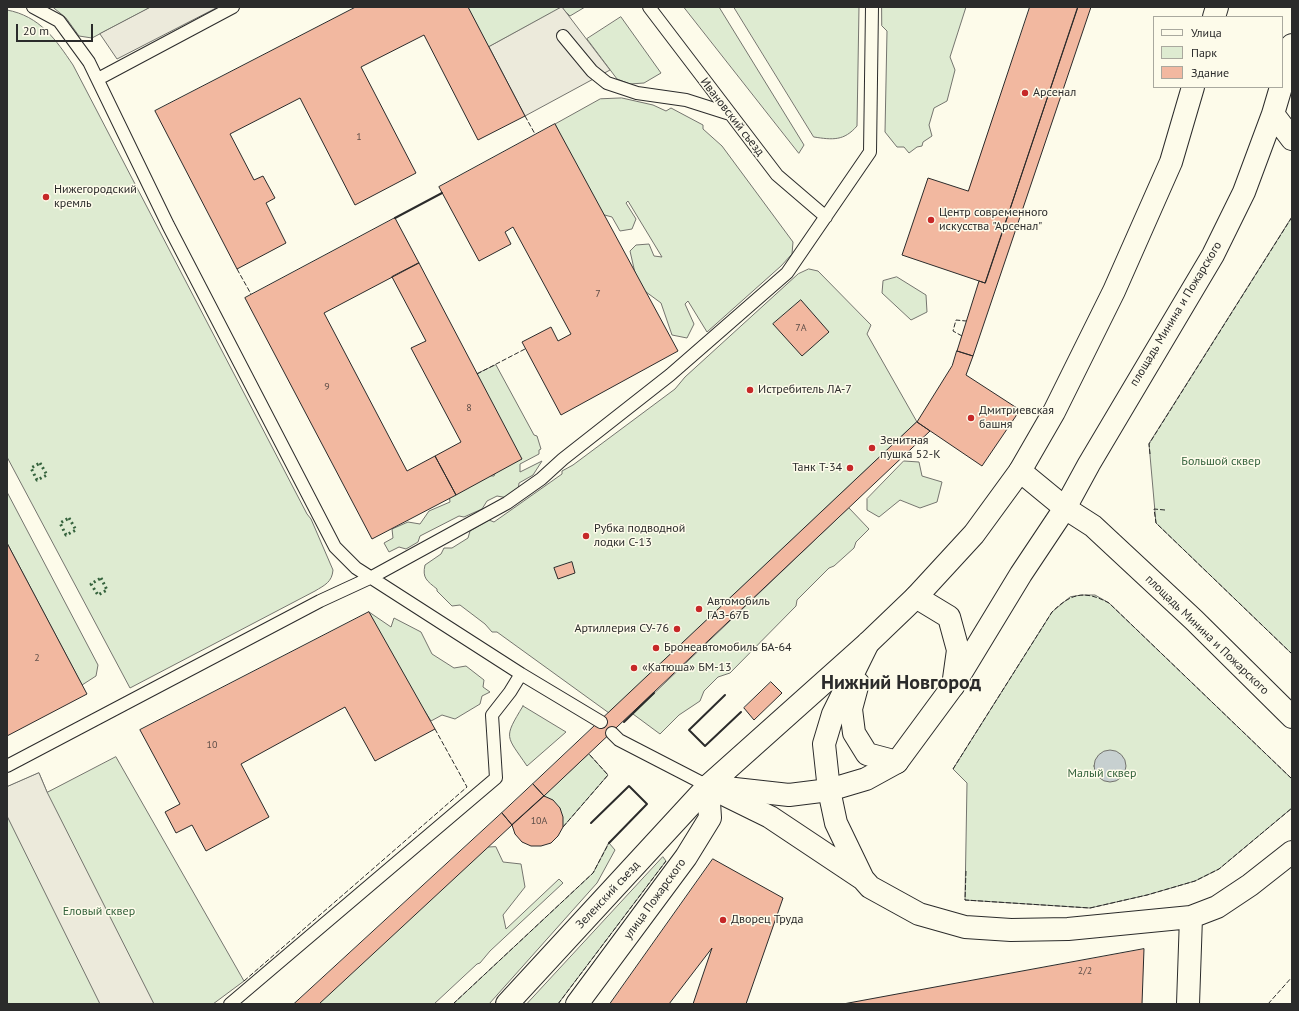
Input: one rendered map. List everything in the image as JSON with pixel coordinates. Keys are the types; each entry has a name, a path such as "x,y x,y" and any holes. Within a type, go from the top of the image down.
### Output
{"street":[{"path":"1283,79 1292,46"},
{"path":"1194,88 1171,162 1114,291 1054,412 1020,471 974,534 916,597 868,643 708,786 770,817 863,879 870,887 919,914 965,927 1011,930 1068,929 1191,917 1217,907 1250,885 1292,852"},
{"name":"площадь Минина и Пожарского","path":"708,786 789,795 829,790 866,779 897,762 953,686 1021,574 1065,508 1100,444 1213,254 1244,192 1274,114 1281,88"},
{"path":"1274,114 1292,139"},
{"name":"площадь Минина и Пожарского","path":"1020,471 1065,508 1093,526 1194,620 1292,717"},
{"name":"площадь Минина и Пожарского","path":"916,597 949,616 958,650 953,686"},
{"path":"868,643 851,709 854,733 867,754 897,762"},
{"path":"863,879 836,823 829,790 824,744 832,714 868,643"},
{"name":"Зеленский съезд","path":"507,1004 708,786"},
{"name":"улица Пожарского","path":"577,1004 686,857 710,818 708,786"},
{"path":"1188,1004 1191,917"}],"lane":[{"path":"33,7 59,21 89,62 168,225 335,547 356,568 521,674 601,722"},
{"path":"98,79 233,7"},
{"name":"Ивановский съезд","path":"649,7 777,175 826,216"},
{"path":"7,766 320,601 372,577 507,503 541,479 563,459 670,375 787,273 870,152 872,7"},
{"path":"563,36 592,71 607,83 637,93 686,100 730,114"},
{"path":"230,1004 496,778 492,715 510,692 521,674"},
{"path":"612,733 619,740 708,786"}],"green space":[{"path":"53,7 151,7 92,38 79,36 66,18"},
{"path":"468,7 585,7 570,16 562,8 489,47"},
{"path":"684,7 719,7 804,145 799,153"},
{"path":"734,7 859,7 857,126 852,131 843,137 833,139 814,137"},
{"path":"882,7 966,7 950,57 955,70 947,101 934,108 929,125 932,136 923,142 922,146 917,147 909,153 904,147 897,147 885,132 887,31 882,26"},
{"path":"7,10 19,13 38,23 53,38 73,65 307,514 311,519 333,570 330,580 315,591 130,688 7,457"},
{"path":"621,17 661,73 644,83 630,84 617,79 587,39"},
{"path":"622,98 653,105 666,111 671,108 703,125 703,129 722,146 793,242 792,254 781,266 707,332 688,301 685,304 694,324 687,338 672,335 661,303 638,286 630,251 636,245 649,244 654,256 662,257 628,201 626,203 636,219 632,229 620,231 612,217 597,213 555,124 600,99"},
{"name":"Большой сквер","path":"1292,217 1292,654 1156,523 1149,444"},
{"path":"809,269 818,271 871,325 867,334 917,422 609,713 497,632 492,632 485,624 460,605 452,606 426,579 424,573 425,565 441,554 444,548 452,548 468,538 470,531 489,520 494,522 562,474 562,471 573,465 675,389 685,377 798,274"},
{"path":"897,277 926,295 927,312 911,320 882,293 883,281"},
{"path":"496,365 534,435 537,436 541,449 539,450 539,454 520,464 520,472 542,461 533,475 519,483 518,491 508,498 497,496 487,501 482,509 464,517 459,516 420,536 418,542 406,549 399,547 389,552 384,543 393,538 392,529 408,522 420,524 429,511 450,502 448,485 474,475 494,476 499,464 477,374"},
{"path":"904,461 919,462 922,476 942,482 937,502 920,508 900,500 879,517 867,510 867,499"},
{"path":"7,492 98,665 96,676 82,685 7,543"},
{"path":"849,508 869,529 856,542 854,548 834,566 829,568 797,600 796,606 730,673 718,677 704,691 700,701 679,715 660,734 633,714"},
{"name":"Малый сквер","path":"1095,595 1109,603 1292,779 1292,808 1219,869 1195,881 1147,895 1090,908 965,900 967,783 953,769 1052,612 1070,597"},
{"path":"369,612 391,627 394,618 421,632 432,654 454,668 466,666 484,680 483,687 490,692 482,696 480,704 455,719 442,715 431,721 424,710 418,708"},
{"path":"523,706 566,732 527,766 511,742 510,737 512,725"},
{"path":"589,754 608,775 563,827 544,796"},
{"name":"Еловый сквер","path":"116,757 244,981 213,1004 7,1004 7,787 39,773 47,792"},
{"path":"609,843 615,850 597,883 489,1004 453,1004 593,873"},
{"path":"496,847 503,862 521,864 525,887 503,915 506,929 559,879 563,883 490,951 480,963 477,964 434,1004 307,1004 473,848"},
{"path":"663,857 666,861 558,1004 527,1004"}],"shaded area":[{"path":"151,7 218,7 117,59 100,34"},
{"path":"562,7 610,70 525,116 489,47"},
{"path":"1107,750 1113,750 1123,757 1126,766 1125,772 1119,779 1113,782 1107,782 1097,775 1094,769 1094,763 1101,753"},
{"path":"39,773 47,792 154,1004 100,1004 7,816 7,787"}],"building":[{"path":"356,7 468,7 525,116 478,140 424,35 361,67 416,173 355,205 300,98 230,134 254,180 263,176 275,198 266,203 286,243 237,269 155,111"},
{"name":"Арсенал","path":"1030,7 1078,7 985,283 902,255 928,178 968,191"},
{"path":"1078,7 1091,7 973,356 957,351 979,281 985,283"},
{"path":"555,124 678,351 561,415 522,342 551,327 558,341 571,334 513,227 505,232 511,244 479,261 439,187"},
{"path":"395,218 419,263 324,313 407,471 435,456 456,495 372,539 245,298"},
{"path":"419,263 522,459 456,495 435,456 461,442 411,348 426,341 392,277"},
{"path":"801,300 829,332 802,356 773,324"},
{"path":"957,351 973,356 966,375 1020,410 982,466 917,422 952,366"},
{"path":"917,422 930,431 544,796 533,784"},
{"path":"7,543 87,694 7,736"},
{"path":"572,562 575,573 558,579 554,568"},
{"path":"369,612 435,729 375,761 345,707 241,764 269,817 206,851 192,825 176,833 165,812 180,804 140,730"},
{"path":"771,682 782,693 754,720 744,708"},
{"path":"533,784 544,796 512,825 502,813"},
{"path":"544,796 553,800 560,808 563,817 563,827 558,836 551,843 541,846 531,846 522,842 515,834 512,825"},
{"path":"502,813 512,825 319,1004 294,1004"},
{"name":"Дворец Труда","path":"713,859 783,898 746,1004 693,1004 712,948 669,1004 610,1004"},
{"path":"1144,949 1142,1004 843,1004 908,992"}],"hedge":[{"path":"40,463 47,475 37,480 31,468 40,463"},
{"path":"69,518 76,530 66,535 60,523 69,518"},
{"path":"101,578 107,590 98,595 91,584 101,578"}],"fence":[{"path":"525,116 535,134"},
{"path":"1150,454 1149,444 1292,217"},
{"path":"237,269 251,294"},
{"path":"962,336 953,331 956,320 966,321"},
{"path":"477,374 525,349"},
{"path":"1165,510 1154,509 1156,523 1292,654"},
{"path":"953,769 1052,612 1072,597 1085,595 1093,596 1109,603 1292,779"},
{"path":"244,981 467,787 435,729"},
{"path":"563,827 608,775 589,754"},
{"path":"966,871 965,900 1090,908 1147,895 1195,881 1219,869 1292,808"},
{"path":"453,1004 593,873 609,843"},
{"path":"558,1004 666,861"},
{"path":"1268,1004 1292,977"}],"wall":[{"path":"395,218 442,193"},
{"path":"624,722 654,693"},
{"path":"725,695 689,730 705,746 741,712"},
{"path":"591,823 629,786 647,804 609,843"}],"place":[{"name":"Арсенал","path":"1025,93"},
{"name":"Нижегородский кремль","path":"46,197"},
{"name":"Центр современного искусства \"Арсенал\"","path":"931,220"},
{"name":"Истребитель ЛА-7","path":"750,390"},
{"name":"Дмитриевская башня","path":"971,418"},
{"name":"Зенитная пушка 52-К","path":"872,448"},
{"name":"Танк Т-34","path":"850,468"},
{"name":"Рубка подводной лодки С-13","path":"586,536"},
{"name":"Автомобиль ГАЗ-67Б","path":"699,609"},
{"name":"Артиллерия СУ-76","path":"677,629"},
{"name":"Бронеавтомобиль БА-64","path":"656,648"},
{"name":"«Катюша» БМ-13","path":"634,668"},
{"name":"Дворец Труда","path":"723,920"}],"district":[{"name":"Нижний Новгород","path":"901,683"}]}
